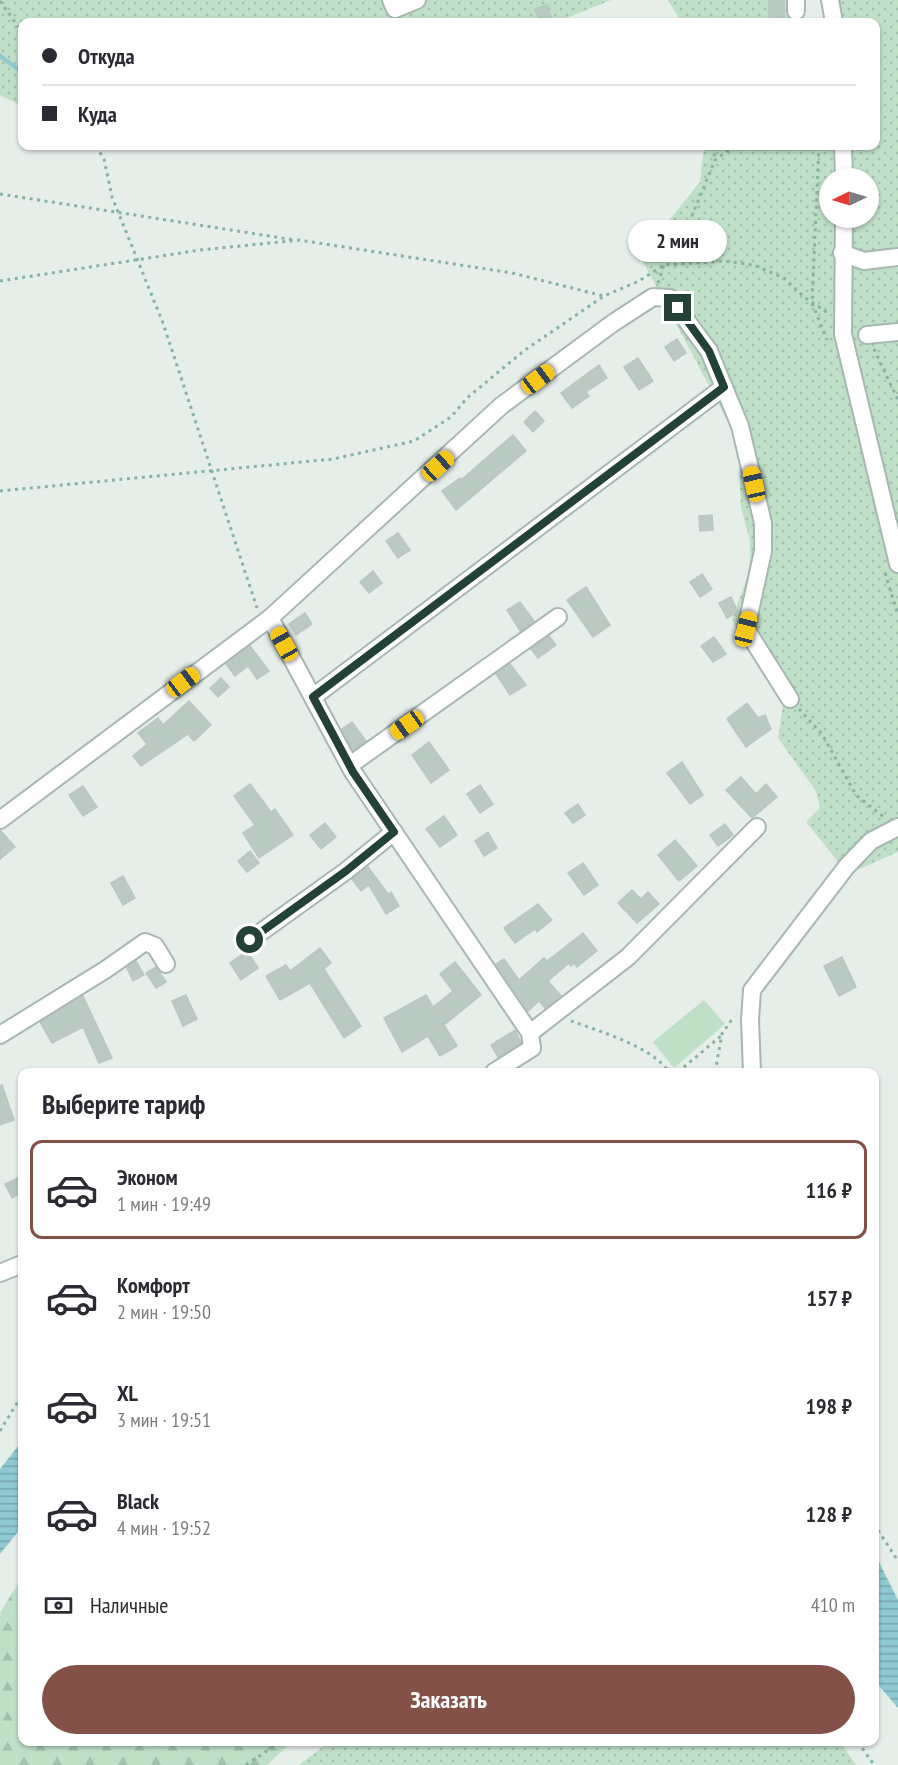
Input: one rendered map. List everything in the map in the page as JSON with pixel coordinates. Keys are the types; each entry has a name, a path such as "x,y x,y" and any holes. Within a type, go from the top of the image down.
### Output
{"street":[{"path":"390,0 394,9 417,0"},
{"path":"830,0 833,18"},
{"path":"843,150 844,168"},
{"path":"843,228 842,322 898,564"},
{"path":"842,253 864,261 898,257"},
{"path":"0,820 263,623 501,406 613,323 653,297 670,298 709,351 740,426 763,523 763,551 746,629 790,699"},
{"path":"867,335 898,332"},
{"path":"313,697 724,387"},
{"path":"350,765 558,617"},
{"path":"263,623 313,697 350,765 530,1033 532,1048 500,1068"},
{"path":"530,1033 628,957 757,827"},
{"path":"752,1068 750,1020 752,990 847,866 871,842 898,827"},
{"path":"250,940 346,871 394,832"},
{"path":"0,1035 105,970 145,942 155,946 166,964"},
{"path":"0,1273 18,1266"}],"path":[{"path":"0,1 18,26"},
{"path":"98,150 104,159 118,212 163,323 263,623"},
{"path":"0,491 333,459 414,441 451,417 467,398 525,350 604,296 639,281 664,265 687,228 715,160 714,150"},
{"path":"715,160 729,150"},
{"path":"0,194 512,273 604,296"},
{"path":"0,281 200,250 299,240"},
{"path":"664,265 724,261 754,265 784,278 804,297 842,322"},
{"path":"867,335 898,400"},
{"path":"790,699 822,734 856,795 898,827"},
{"path":"683,1068 722,1034 752,990"},
{"path":"554,1015 608,1034 635,1047 666,1068"},
{"path":"716,1068 722,1034"},
{"path":"0,1431 18,1402"},
{"path":"879,1532 898,1561"},
{"path":"246,1765 274,1746"},
{"path":"861,1746 874,1765"}],"green space":[{"path":"0,0 611,0 567,18 18,18 18,104 0,95"},
{"path":"668,0 794,0 796,18 679,18"},
{"path":"839,0 898,0 898,852 848,874 806,822 820,808 816,791 778,738 783,705 732,620 748,575 750,540 741,508 739,463 730,425 640,256 700,182 704,150 880,150 880,18 842,18"},
{"path":"704,1000 725,1024 674,1068 653,1042"},
{"path":"18,1584 18,1746 288,1746 267,1765 0,1765 0,1613"},
{"path":"324,1746 843,1746 856,1765 299,1765"}],"water":[{"path":"18,1446 18,1532 0,1554 0,1469"},
{"path":"879,1562 898,1600 898,1708 879,1686"}],"building":[{"path":"769,0 784,0 784,17 769,17"},
{"path":"547,5 552,18 538,18 535,9"},
{"path":"677,339 686,353 674,361 665,347"},
{"path":"638,358 653,381 639,390 624,367"},
{"path":"599,365 607,378 586,392 589,396 572,408 561,393"},
{"path":"535,411 544,421 533,432 524,422"},
{"path":"513,435 526,451 456,510 442,491 460,478 461,480"},
{"path":"712,515 713,530 700,531 699,516"},
{"path":"398,533 410,550 398,558 386,541"},
{"path":"373,571 382,583 369,593 360,582"},
{"path":"702,574 712,589 700,597 690,582"},
{"path":"586,587 610,625 593,637 567,600"},
{"path":"731,597 738,612 727,618 719,603"},
{"path":"520,602 534,621 520,631 507,610"},
{"path":"305,613 312,624 296,635 289,624"},
{"path":"549,636 556,645 538,658 531,649"},
{"path":"714,637 726,654 713,662 701,646"},
{"path":"250,646 269,671 257,679 248,666 235,676 226,664"},
{"path":"510,664 526,685 510,695 496,674"},
{"path":"221,678 229,687 218,697 210,688"},
{"path":"189,701 211,725 194,741 188,734 141,766 133,756 147,744 138,733 158,718 163,725"},
{"path":"747,703 758,718 765,715 771,729 746,747 727,719"},
{"path":"352,722 366,741 353,750 342,729"},
{"path":"429,742 449,770 431,783 412,755"},
{"path":"682,762 703,795 690,804 667,773"},
{"path":"741,777 756,794 766,784 777,797 752,818 726,790"},
{"path":"250,784 271,812 275,809 293,835 259,858 243,833 255,825 234,796"},
{"path":"480,785 493,804 480,813 467,794"},
{"path":"83,786 97,807 83,816 69,795"},
{"path":"578,804 585,815 573,823 565,813"},
{"path":"444,816 457,835 440,847 426,829"},
{"path":"325,823 336,837 321,849 310,835"},
{"path":"725,824 733,835 718,846 710,835"},
{"path":"0,830 15,847 0,859"},
{"path":"488,832 497,848 484,856 475,841"},
{"path":"675,840 697,866 679,881 658,855"},
{"path":"250,851 259,863 247,872 238,861"},
{"path":"583,863 598,885 584,895 568,873"},
{"path":"368,867 388,894 391,892 399,906 386,914 369,885 361,891 352,879"},
{"path":"123,876 135,898 123,905 111,883"},
{"path":"632,890 641,899 648,892 659,904 637,923 618,903"},
{"path":"538,904 552,920 537,932 535,929 515,943 504,928"},
{"path":"583,933 597,951 577,967 574,963 571,966 569,963 548,981 561,996 545,1008 539,1001 528,1011 496,964 504,959 519,980 544,958 547,961"},
{"path":"320,948 331,963 324,969 361,1026 344,1038 310,983 280,1000 266,976 286,965 290,971"},
{"path":"247,951 258,968 241,980 230,963"},
{"path":"842,957 856,987 839,996 824,966"},
{"path":"136,961 144,975 133,981 127,968"},
{"path":"455,962 481,995 444,1025 457,1046 440,1056 428,1036 402,1052 384,1018 426,995 433,1007 453,991 440,974"},
{"path":"156,967 166,982 156,988 146,973"},
{"path":"186,995 197,1019 183,1026 172,1001"},
{"path":"83,996 112,1058 99,1063 83,1027 52,1043 40,1022"},
{"path":"515,1030 521,1043 498,1057 491,1045"},
{"path":"2,1085 14,1120 0,1125 0,1086"},
{"path":"18,1178 18,1194 12,1198 5,1184"}],"waterway":[{"path":"0,56 18,69"}],"route":[{"path":"250,940 346,871 394,832 353,772 313,697 724,387 709,351 678,308"}]}
